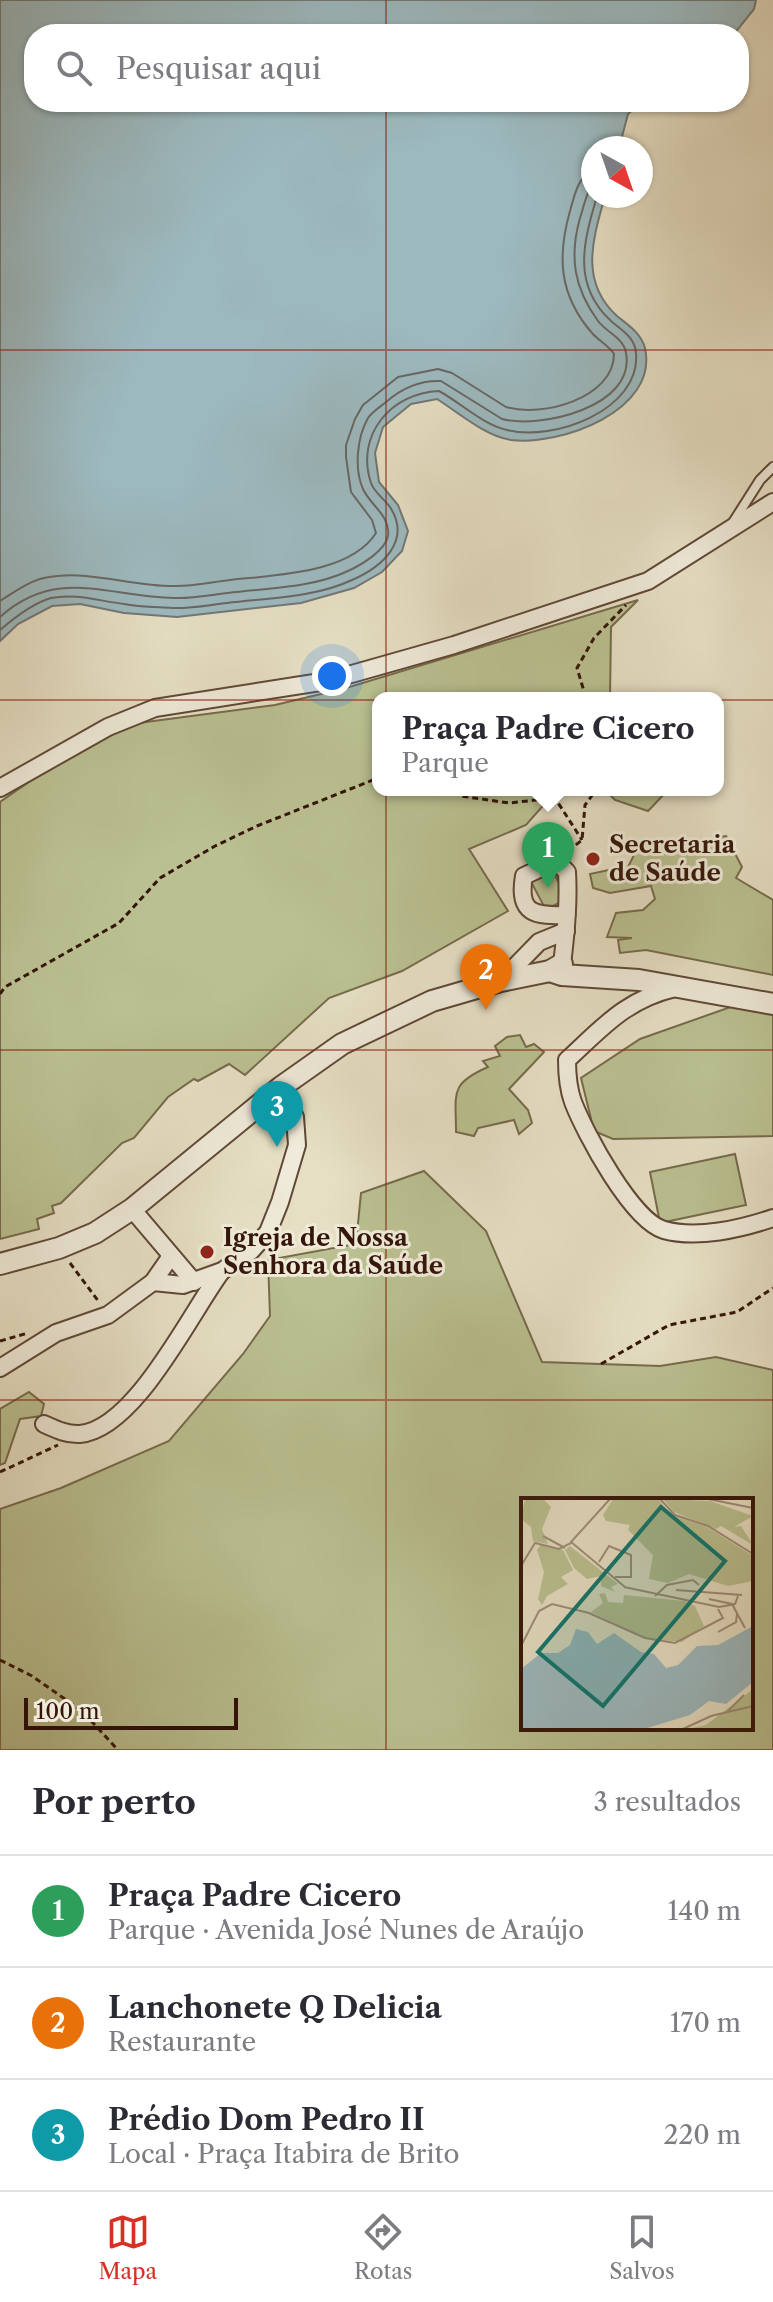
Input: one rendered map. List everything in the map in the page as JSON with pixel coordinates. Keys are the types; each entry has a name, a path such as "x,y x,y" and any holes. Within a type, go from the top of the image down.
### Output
{"street":[{"path":"0,788 108,727 155,708 327,681 454,645 648,581 773,502"},
{"path":"558,970 566,923 567,872 556,861 528,872 522,888 526,906 540,916 566,923"},
{"path":"501,981 539,942 566,923"},
{"path":"0,1264 59,1248 95,1233 132,1209 281,1087 342,1044 432,1001 501,981 558,970 629,966 725,986 773,992"},
{"path":"558,970 639,980 773,1004"},
{"path":"676,988 628,1005 567,1060 566,1078 573,1102 594,1147 636,1210 661,1230 693,1234 773,1218"},
{"path":"153,1282 183,1285 222,1271 251,1251 268,1232 297,1145 295,1117 281,1087"},
{"path":"132,1209 194,1282"},
{"path":"0,1368 56,1333 108,1315 153,1282 171,1256"},
{"path":"44,1424 68,1434 79,1434 90,1432 111,1420 158,1369 222,1271"}],"lane":[{"path":"728,532 760,480 773,467"}],"path":[{"path":"584,692 577,668 594,638 627,604"},
{"path":"0,994 5,987 119,923 160,878 215,846 372,780"},
{"path":"461,796 509,803 555,798 582,840"},
{"path":"556,861 582,840 585,805 592,796"},
{"path":"59,1248 108,1315"},
{"path":"601,1364 669,1325 737,1312 773,1288"},
{"path":"0,1472 79,1434"},
{"path":"0,1660 32,1676 82,1711 118,1750"}],"green space":[{"path":"638,600 611,627 610,692 372,692 372,796 552,796 526,825 469,849 508,911 402,971 329,998 245,1075 229,1064 198,1081 194,1079 168,1097 134,1138 122,1143 61,1203 52,1206 54,1213 37,1219 39,1229 0,1239 0,802 108,727 275,705 346,688"},
{"path":"611,796 662,796 648,811"},
{"path":"726,836 742,867 736,878 773,900 773,975 646,950 620,953 618,940 632,938 607,937 616,913 643,910 655,899 651,886 610,893 593,888 590,874 618,868 626,871 641,841 669,844"},
{"path":"551,866 566,899 546,910 529,878"},
{"path":"739,1004 773,1007 773,1136 613,1139 594,1131 581,1078 640,1039"},
{"path":"520,1035 526,1047 534,1044 544,1052 509,1089 528,1110 532,1123 519,1134 514,1120 478,1128 474,1136 456,1132 457,1091 467,1079 488,1067 483,1061 500,1056 495,1046 507,1037"},
{"path":"735,1154 746,1205 660,1223 650,1172"},
{"path":"424,1171 486,1231 542,1362 660,1366 716,1357 773,1370 773,1750 0,1750 0,1509 61,1488 169,1441 243,1354 270,1316 268,1260 356,1244 361,1193"},
{"path":"29,1392 44,1404 41,1416 20,1419 5,1463 0,1465 0,1409"}],"water":[{"path":"0,0 756,0 754,9 742,24 24,24 24,112 630,112 622,136 581,136 581,208 602,208 592,259 597,289 605,303 634,330 643,343 645,370 637,390 622,406 602,420 555,437 531,440 501,438 437,399 411,404 383,427 375,453 379,482 398,505 408,531 402,551 382,572 354,588 301,603 177,617 124,613 80,604 52,606 18,624 0,641"}],"place":[{"name":"Secretaria de Saúde","path":"593,859"},
{"name":"Praça Padre Cicero","path":"548,888"},
{"name":"Lanchonete Q Delicia","path":"486,1010"},
{"name":"Prédio Dom Pedro II","path":"277,1147"},
{"name":"Igreja de Nossa Senhora da Saúde","path":"207,1252"}]}
